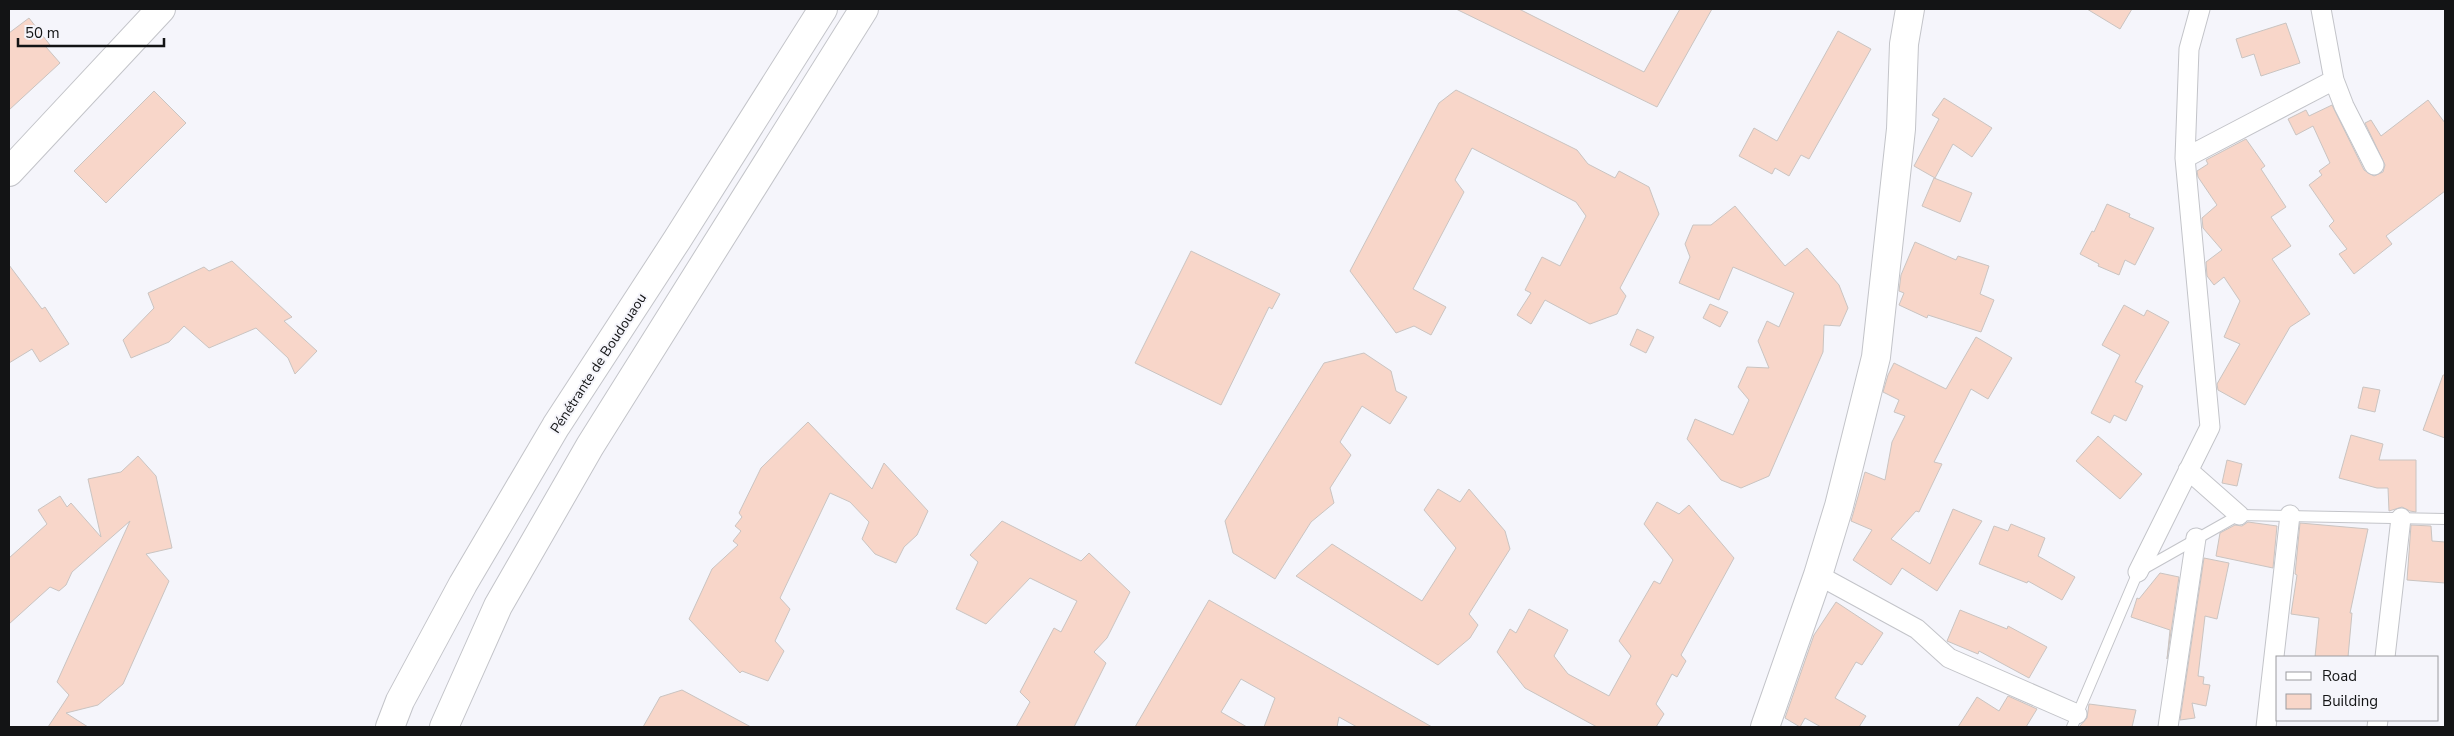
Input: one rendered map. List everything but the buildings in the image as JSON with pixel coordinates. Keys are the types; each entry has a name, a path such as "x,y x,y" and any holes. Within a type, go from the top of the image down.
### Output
{"main road":[{"path":"9,172 161,9"},
{"name":"Pénétrante de Boudouaou","path":"390,727 400,701 463,584 556,426 677,240 823,9"},
{"path":"444,727 498,606 590,446 864,9"},
{"path":"1765,727 1818,575 1839,506 1876,357 1902,129 1904,44 1910,9"}],"street":[{"path":"2138,572 2210,426 2184,158 2190,49 2200,9"},
{"path":"2321,9 2334,80 2344,106 2374,165"},
{"path":"2184,158 2334,80"},
{"path":"2188,470 2238,515"},
{"path":"2266,727 2290,515"},
{"path":"2385,656 2401,518"},
{"path":"2168,727 2196,538"},
{"path":"1818,575 1917,629 1949,658 2074,720"}],"lane":[{"path":"2074,720 2138,572 2238,515 2445,519"}]}
